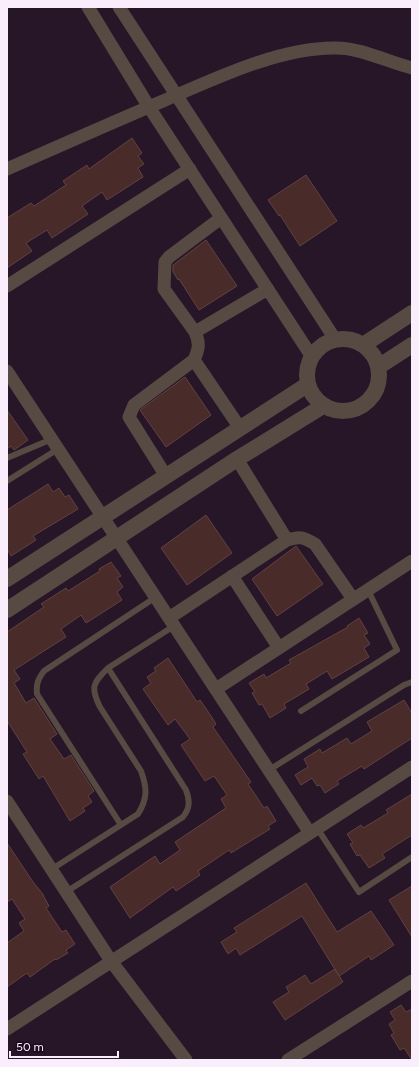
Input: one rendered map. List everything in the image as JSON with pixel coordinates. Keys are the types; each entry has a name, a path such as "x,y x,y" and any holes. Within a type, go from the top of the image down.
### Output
{"street":[{"path":"88,7 149,107 312,357"},
{"path":"119,7 335,339"},
{"path":"7,169 176,95 256,63 315,49 337,48 351,50 412,68"},
{"path":"7,286 190,169"},
{"path":"166,476 129,417 134,405 194,360 199,350 199,341 196,332 164,289 165,262 169,257 221,218"},
{"path":"196,332 268,289"},
{"path":"363,345 412,313"},
{"path":"335,339 348,339 363,345 370,350 377,361 380,373 378,386 372,397 363,406 353,411 341,412 323,406 312,395 307,384 306,373 314,352 323,344 335,339"},
{"path":"378,367 412,345"},
{"path":"194,360 240,428"},
{"path":"7,371 269,770 314,831"},
{"path":"7,579 307,384"},
{"path":"7,610 237,459 323,406"},
{"path":"237,459 287,540"},
{"path":"172,622 232,576 287,540 296,537 306,538 315,544 353,599"},
{"path":"216,690 412,561"},
{"path":"232,576 279,648"},
{"path":"7,1029 412,767"},
{"path":"9,809 52,869 111,961 186,1060"},
{"path":"288,1060 412,981"}],"lane":[{"path":"7,458 55,444"},
{"path":"7,481 55,444"},
{"path":"301,711 397,650 368,590"},
{"path":"121,825 38,694 36,686 38,679 44,671 156,597"},
{"path":"52,869 138,814 144,804 146,795 145,782 141,771 95,696 94,686 99,677 108,668 172,622"},
{"path":"66,892 183,817 187,812 189,805 189,797 186,790 108,668"},
{"path":"269,770 404,685 412,682"},
{"path":"314,831 359,892 412,857"}],"building":[{"path":"132,138 142,153 138,156 144,164 138,168 143,177 107,200 102,192 82,206 88,214 52,238 47,230 26,243 32,251 7,268 7,218 31,203 34,206 66,185 63,181 87,165 89,169"},
{"path":"306,175 337,221 300,246 280,215 279,216 268,200"},
{"path":"206,240 237,286 199,310 173,272 173,265"},
{"path":"185,377 211,415 166,447 140,410"},
{"path":"7,410 28,440 14,450 11,446 7,449"},
{"path":"48,484 53,492 59,488 65,497 69,495 78,509 33,536 36,540 11,556 7,549 7,510"},
{"path":"206,515 232,553 187,585 161,548"},
{"path":"296,546 323,584 277,616 252,579"},
{"path":"111,562 121,576 117,578 123,587 117,592 122,600 86,623 81,615 61,629 66,637 14,670 20,679 14,683 26,703 34,698 57,734 50,739 64,759 71,755 94,791 88,796 92,802 83,808 85,811 70,821 43,776 39,779 23,754 27,752 7,721 7,632 44,607 41,604 66,588 68,591 100,571 99,569"},
{"path":"359,618 368,633 364,635 370,644 364,648 369,657 332,679 327,671 306,684 309,689 284,704 286,708 270,718 262,704 259,705 252,693 255,692 249,683 264,674 266,678 291,663 289,660 348,627 347,626"},
{"path":"168,658 197,702 200,700 211,716 216,724 213,727 251,782 248,784 264,808 267,806 276,821 268,826 270,829 231,853 229,850 198,871 200,875 176,891 173,887 130,918 110,887 155,856 160,864 180,850 175,842 226,808 221,799 227,795 214,776 205,781 181,745 190,739 175,719 168,725 143,689 151,683 147,677 156,671 154,668"},
{"path":"404,700 412,713 412,738 364,769 362,766 337,781 339,784 325,793 320,785 317,786 312,778 301,785 295,775 308,767 304,759 320,749 322,753 347,738 351,744 372,731 367,722"},
{"path":"412,794 412,835 382,854 385,858 369,868 360,855 357,856 350,844 353,843 347,834 361,825 363,828 388,813 386,810"},
{"path":"7,843 42,893 49,906 46,908 62,932 66,930 75,944 66,950 68,953 56,960 55,959 30,977 27,973 7,987 7,943 24,931 19,923 25,919 12,899 7,902"},
{"path":"306,883 337,932 371,911 394,945 371,960 369,956 339,976 302,916 240,955 236,948 228,954 221,942 237,932 234,928"},
{"path":"412,886 412,937 389,900"},
{"path":"335,969 343,982 285,1020 273,1002 289,992 286,987 305,975 311,984"},
{"path":"401,1005 406,1012 412,1009 412,1060 404,1048 400,1050 391,1035 394,1033 389,1024 395,1020 390,1012"}]}
